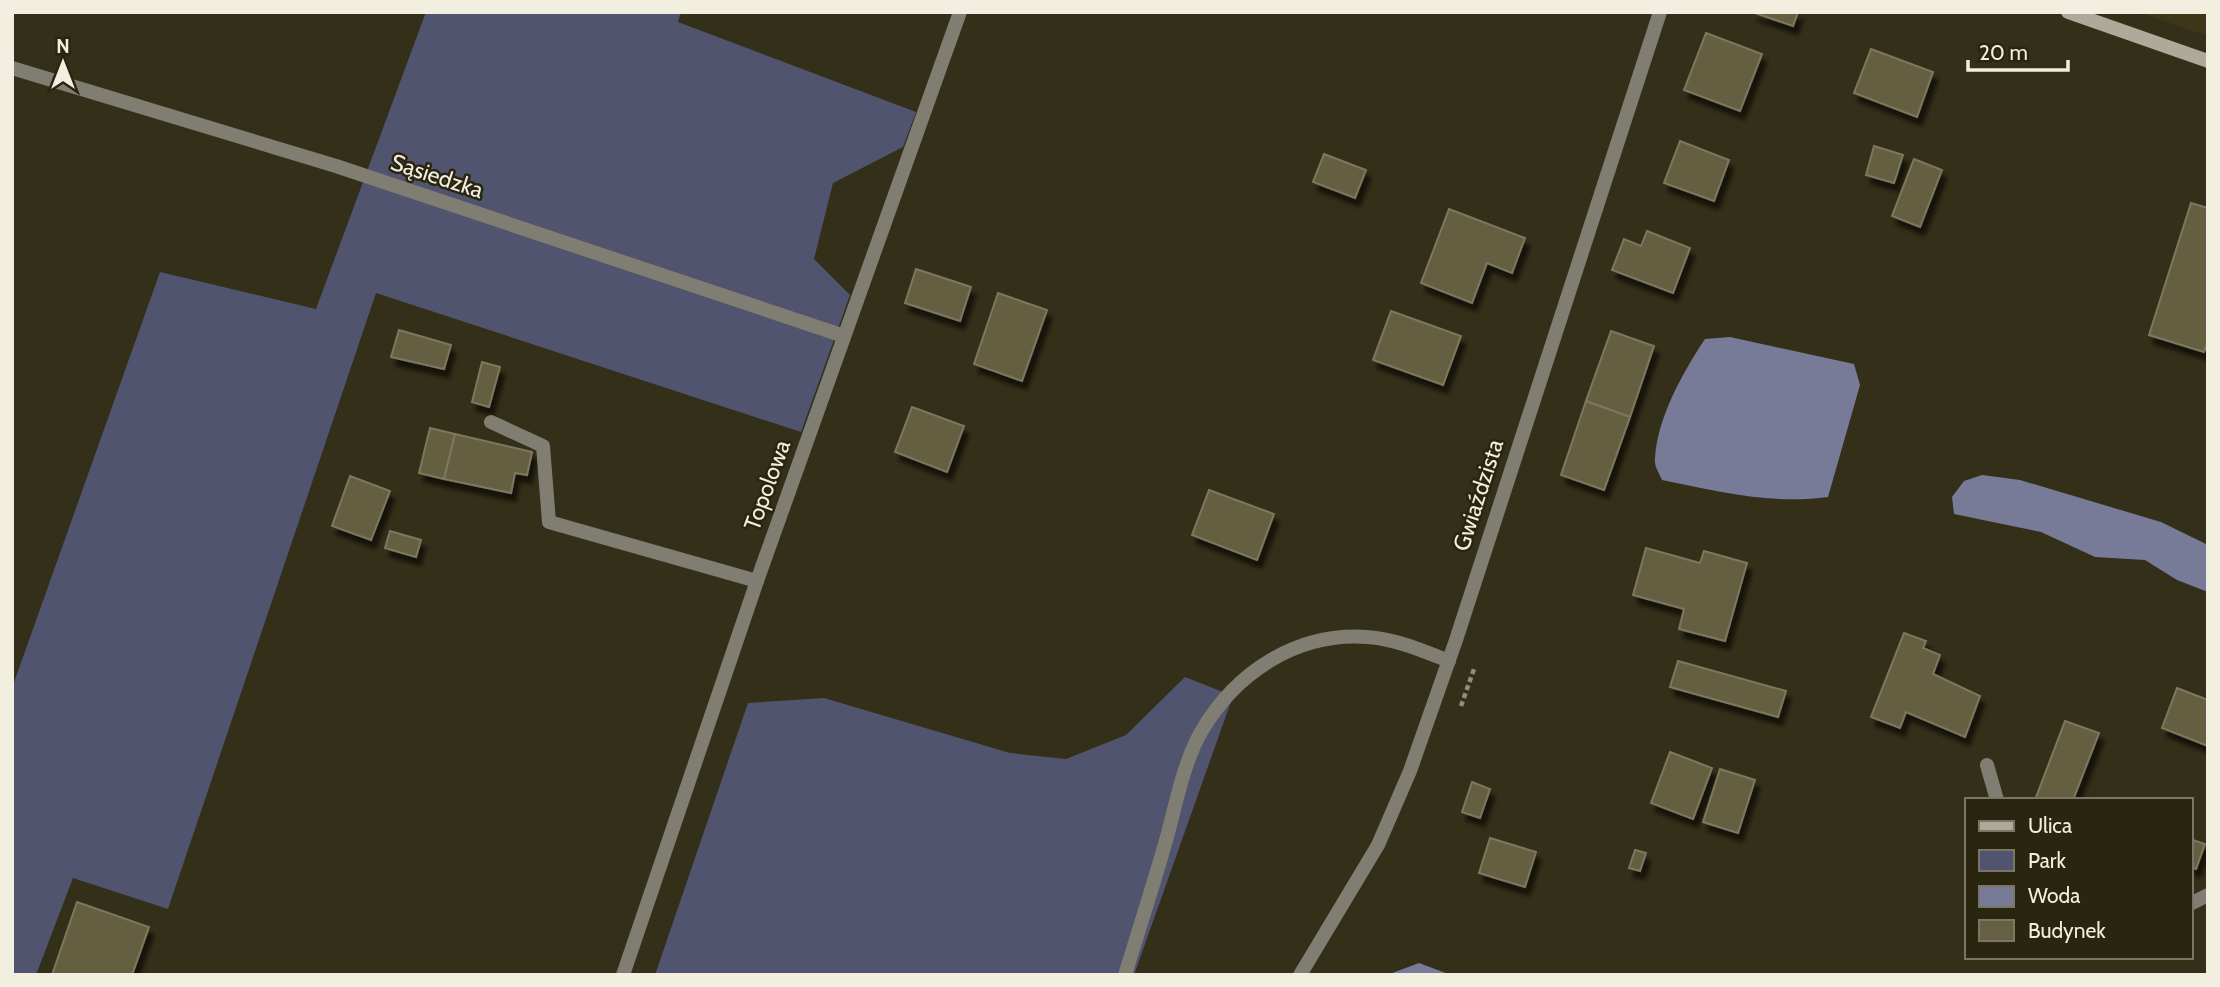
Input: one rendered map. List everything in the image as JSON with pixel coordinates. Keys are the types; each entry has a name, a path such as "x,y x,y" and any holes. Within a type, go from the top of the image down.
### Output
{"main road":[{"path":"2068,12 2208,61"}],"street":[{"name":"Topolowa","path":"623,975 757,581 960,12"},
{"name":"Gwiaździsta","path":"1300,975 1378,845 1410,771 1449,661 1660,12"},
{"name":"Sąsiedzka","path":"12,68 336,166 844,336"},
{"path":"491,422 543,446 549,522 757,581"},
{"path":"1125,975 1179,792 1200,733 1241,682 1275,655 1320,641 1367,637 1410,646 1449,661"},
{"path":"1987,765 1996,798"},
{"path":"2192,903 2208,895"}],"shaded area":[{"path":"2138,12 2208,12 2208,36"}],"green space":[{"path":"426,12 681,12 678,22 916,112 903,147 833,183 814,259 850,295 801,432 376,293 168,909 73,878 36,975 12,975 12,688 160,272 316,309"},
{"path":"1185,677 1233,696 1134,975 655,975 748,703 824,698 1010,753 1066,759 1126,735"}],"water":[{"path":"1730,337 1854,364 1860,385 1828,497 1765,498 1662,480 1655,459 1661,428 1672,396 1705,339"},
{"path":"1982,475 2020,480 2161,522 2208,545 2208,592 2177,580 2145,560 2095,557 2041,532 1954,514 1952,497 1964,481"},
{"path":"1419,963 1451,975 1387,975"}],"building":[{"path":"1752,12 1798,12 1793,26"},
{"path":"1706,33 1762,54 1740,111 1684,90"},
{"path":"1871,49 1933,72 1917,117 1854,93"},
{"path":"1680,141 1729,160 1714,201 1664,183"},
{"path":"1874,146 1903,155 1894,183 1866,175"},
{"path":"1324,154 1366,170 1355,198 1313,182"},
{"path":"1914,159 1942,170 1920,227 1892,216"},
{"path":"2191,203 2208,208 2208,340 2204,352 2149,335"},
{"path":"1449,209 1525,238 1512,273 1487,263 1472,303 1421,283"},
{"path":"1647,231 1690,248 1673,293 1612,270 1624,239 1641,246"},
{"path":"916,269 971,287 960,321 905,303"},
{"path":"998,293 1047,310 1022,381 974,364"},
{"path":"1391,311 1461,336 1443,385 1373,360"},
{"path":"399,330 451,345 444,369 391,357"},
{"path":"1611,331 1654,346 1630,417 1586,401"},
{"path":"482,362 500,367 489,407 472,402"},
{"path":"1586,401 1630,417 1604,490 1561,475"},
{"path":"912,407 964,426 947,472 895,452"},
{"path":"430,428 455,434 444,479 419,473"},
{"path":"455,434 532,452 527,475 515,473 511,493 444,479"},
{"path":"350,476 390,491 371,540 332,526"},
{"path":"1209,490 1274,514 1257,560 1192,535"},
{"path":"390,531 421,540 416,557 385,548"},
{"path":"1646,548 1700,563 1704,551 1747,563 1725,641 1679,629 1684,609 1633,595"},
{"path":"1904,633 1926,641 1923,648 1940,655 1933,674 1980,696 1965,737 1906,712 1900,728 1871,717"},
{"path":"1678,661 1786,691 1778,717 1670,687"},
{"path":"2177,688 2208,700 2208,746 2162,728"},
{"path":"2065,721 2099,733 2074,798 2036,798"},
{"path":"1670,752 1712,768 1693,819 1651,803"},
{"path":"1720,769 1755,780 1738,833 1703,822"},
{"path":"1472,782 1490,789 1480,818 1462,812"},
{"path":"1490,838 1536,852 1525,887 1479,873"},
{"path":"2192,840 2205,844 2196,869 2192,868"},
{"path":"1635,850 1646,853 1640,871 1629,868"},
{"path":"77,902 149,927 132,975 52,975"}]}
